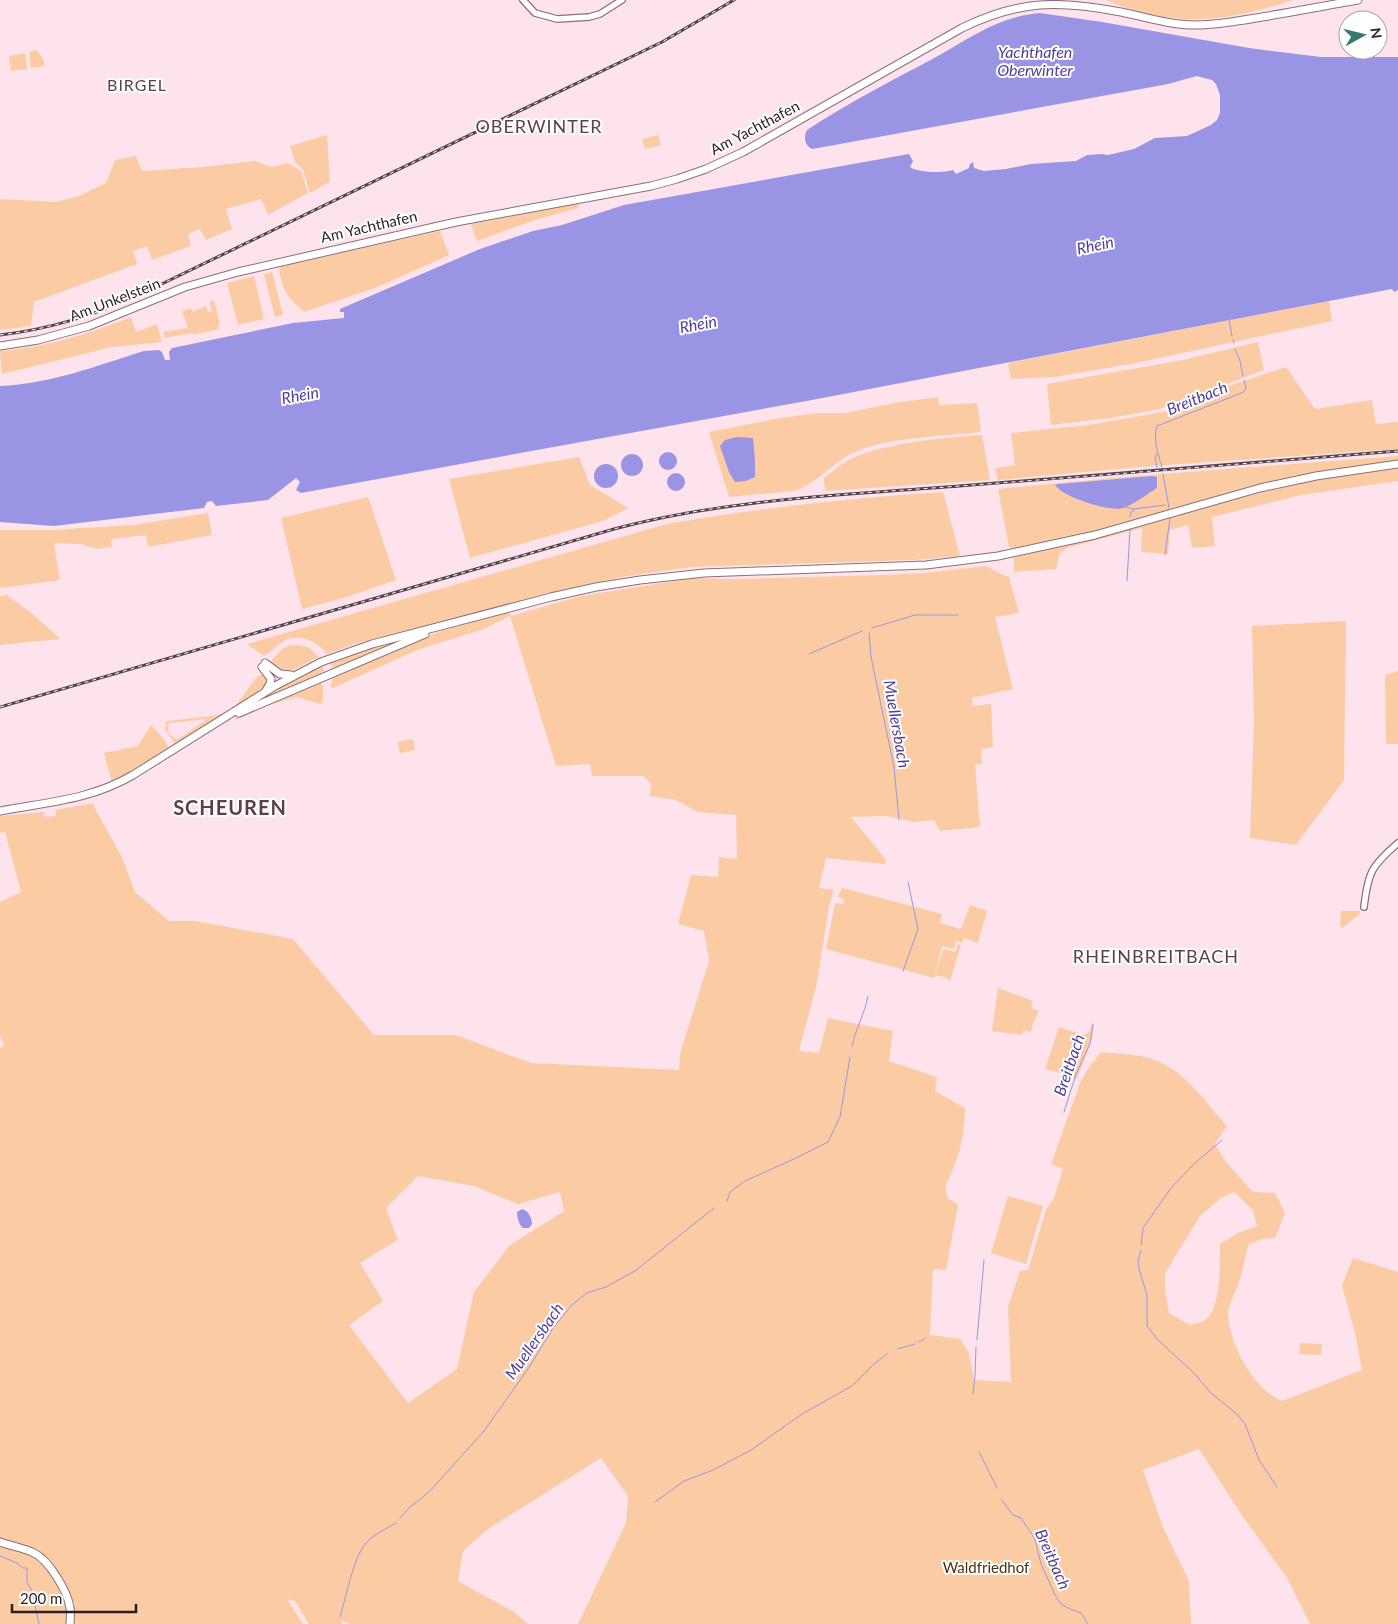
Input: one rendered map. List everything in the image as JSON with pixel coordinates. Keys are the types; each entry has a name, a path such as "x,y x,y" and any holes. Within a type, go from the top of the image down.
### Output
{"main road":[{"name":"Am Yachthafen","path":"238,272 456,222 641,188 677,179 720,164 962,28 1011,8 1064,2 1183,24 1216,24 1358,0"},
{"name":"Am Unkelstein","path":"0,346 38,340 80,329 128,312 185,287 238,272"},
{"path":"0,811 62,801 103,790 133,775 265,692 321,662 360,648 551,597 640,580 704,573 926,565 998,556 1095,535 1260,488 1316,476 1398,464"},
{"path":"228,716 321,679 429,632 436,627"},
{"path":"265,692 271,678 264,665 280,674 294,675"},
{"path":"0,1542 33,1552 43,1558 50,1566 66,1594 70,1607 70,1624"}],"street":[{"path":"523,0 535,13 557,20 600,14 622,0"},
{"path":"1364,907 1367,882 1372,871 1385,854 1398,843"}],"green space":[{"path":"1106,0 1293,0 1268,8 1222,17 1178,19 1131,9"},
{"path":"37,50 45,66 31,68 29,52"},
{"path":"25,53 27,69 11,71 9,56"},
{"path":"327,135 330,182 310,193 303,170 295,162 290,146"},
{"path":"658,135 661,145 645,149 642,139"},
{"path":"136,156 142,171 255,161 271,167 288,163 301,171 308,193 268,215 261,199 226,209 232,229 206,240 200,229 188,234 191,246 152,260 147,246 133,251 137,264 34,302 31,326 0,330 0,199 56,202 79,196 106,183 115,160"},
{"path":"578,203 579,208 538,219 477,241 471,224"},
{"path":"440,231 449,255 375,288 304,312 290,298 282,284 279,269 282,266"},
{"path":"272,272 283,315 275,317 264,274"},
{"path":"254,276 264,319 238,325 227,283"},
{"path":"214,300 220,324 218,325 219,329 193,335 193,333 165,338 163,332 188,328 182,311 191,308 192,312 206,306 208,312 212,311 209,302"},
{"path":"1329,301 1332,321 1136,363 1055,377 1011,379 1008,363"},
{"path":"131,317 136,332 157,324 162,342 112,347 2,374 0,351 67,339"},
{"path":"1258,342 1264,370 1160,409 1111,418 1051,425 1047,384 1183,360"},
{"path":"1286,367 1315,409 1372,400 1376,424 1398,422 1398,449 1152,466 998,480 995,468 1015,465 1011,433 1089,425 1168,411 1216,390"},
{"path":"938,397 939,405 977,403 981,432 884,443 847,456 818,478 794,491 729,497 709,432 775,419 816,413 845,413 894,403"},
{"path":"982,435 990,480 825,491 824,478 845,462 875,450 912,442"},
{"path":"1398,456 1398,461 1355,466 1258,484 1093,532 1019,549 1009,547 998,489 1123,477","holes":["1152,476 1158,479 1157,488 1125,507 1058,484"]},
{"path":"579,457 590,485 628,508 603,521 470,558 449,479"},
{"path":"1398,468 1398,481 1301,495 1212,517 1215,546 1192,548 1188,525 1170,530 1168,554 1141,552 1142,528 1067,548 1060,553 1056,569 1014,572 1014,557 1083,541 1230,500 1315,480"},
{"path":"943,492 960,556 913,560 692,567 627,576 550,593 449,621 354,644 327,654 318,645 302,638 284,641 264,656 247,644 667,524 805,504"},
{"path":"368,497 396,580 347,597 302,609 281,518"},
{"path":"208,513 212,535 148,547 146,535 111,539 112,547 97,549 81,544 54,543 60,580 0,588 0,530 52,530 133,525"},
{"name":"Waldfriedhof","path":"986,566 1009,577 1019,613 995,617 1013,689 972,698 973,706 991,704 993,747 981,749 982,764 975,765 980,827 940,831 934,820 913,822 887,816 851,817 886,860 885,864 826,858 819,888 834,890 829,906 817,983 799,1051 819,1053 828,1018 893,1031 889,1061 937,1077 935,1091 965,1108 960,1149 945,1187 948,1198 958,1205 946,1270 933,1269 930,1335 960,1339 969,1353 974,1380 1011,1382 1008,1307 1020,1271 1028,1270 1046,1210 1054,1198 1063,1169 1051,1164 1080,1083 1101,1052 1146,1057 1174,1070 1194,1088 1227,1126 1215,1144 1227,1163 1253,1192 1275,1193 1285,1213 1275,1238 1262,1239 1249,1244 1238,1286 1228,1311 1233,1340 1245,1365 1262,1387 1272,1395 1282,1401 1362,1370 1355,1333 1342,1285 1353,1258 1398,1272 1398,1624 1310,1624 1287,1578 1241,1514 1199,1449 1143,1470 1163,1527 1189,1581 1191,1624 578,1624 626,1523 628,1496 601,1458 488,1529 463,1551 458,1581 514,1612 528,1624 350,1624 340,1621 343,1624 309,1624 295,1601 287,1599 303,1624 74,1624 74,1607 69,1594 50,1561 38,1551 0,1538 0,1048 4,1046 0,1035 0,902 21,892 5,832 0,833 0,816 44,812 45,817 56,816 55,810 94,803 94,807 122,857 135,892 169,921 195,921 293,939 374,1035 456,1035 531,1063 679,1070 680,1054 709,961 704,931 678,924 691,875 718,877 719,857 737,859 736,815 697,812 676,800 650,796 651,784 643,776 592,776 590,764 556,766 510,616 484,629 417,650 333,688 330,686 333,678 405,645 456,626 509,612 511,616 581,596 693,578 733,579 925,573","holes":["418,1176 474,1186 518,1204 560,1192 564,1211 510,1245 474,1292 457,1369 408,1403 349,1325 383,1301 360,1263 398,1240 386,1208","1234,1192 1252,1209 1257,1226 1238,1233 1220,1244 1217,1297 1214,1307 1205,1320 1190,1325 1169,1313 1165,1289 1165,1273 1200,1216 1221,1198"]},
{"path":"7,595 34,615 60,639 0,645 0,596"},
{"path":"1346,621 1344,780 1296,845 1250,838 1254,722 1252,626"},
{"path":"411,637 338,667 332,667 330,662 364,649"},
{"path":"292,645 307,647 319,657 288,672 282,672 272,665 271,661 283,648"},
{"path":"322,665 324,671 317,676 255,703 297,677"},
{"path":"1398,671 1398,744 1386,744 1385,675"},
{"path":"263,674 268,680 264,687 232,711 176,745 164,728 167,726 165,722 168,721 219,715 228,711 242,698 259,676","holes":["206,720 177,740 168,732 169,723"]},
{"path":"319,681 323,686 323,702 320,704 297,697 268,705 236,720 235,718 256,707"},
{"path":"151,725 165,740 169,749 112,783 104,753 138,746"},
{"path":"413,739 415,750 400,753 398,742"},
{"path":"842,888 942,914 940,923 961,929 970,905 987,911 978,943 964,938 962,943 956,941 954,949 942,946 934,978 826,949 835,903 843,904 844,900 838,897"},
{"path":"1341,911 1360,911 1360,914 1342,928 1340,926"},
{"path":"958,944 961,945 950,981 947,980 948,978 935,975 943,949 955,952"},
{"path":"998,988 1033,1001 1031,1008 1039,1011 1031,1032 1023,1030 1022,1035 992,1031"},
{"path":"1092,1024 1094,1024 1092,1039 1077,1079 1045,1069 1059,1027 1083,1035 1089,1032"},
{"path":"1008,1196 1043,1206 1026,1264 991,1253"},
{"path":"1300,1343 1322,1344 1321,1355 1299,1354"},
{"path":"0,1546 33,1555 43,1561 68,1605 68,1624 0,1624"}],"water":[{"path":"1040,13 1249,48 1321,57 1338,57 1338,60 1388,60 1388,57 1398,57 1398,290 1394,292 1392,289 812,400 301,493 296,490 300,482 296,478 268,500 216,506 212,501 207,502 204,508 54,526 0,522 0,386 19,385 55,378 144,351 159,350 162,352 165,360 170,360 169,352 172,348 293,323 344,318 344,312 340,312 340,309 480,249 533,231 562,225 624,205 909,154 913,161 910,167 913,169 931,172 953,170 956,174 969,168 973,162 974,168 984,171 1031,164 1076,161 1087,155 1108,155 1134,149 1155,138 1187,136 1211,125 1217,120 1220,113 1220,95 1216,84 1212,80 1197,76 1168,84 812,149 806,144 805,136 807,130 838,110 973,35 998,23 1025,15"},
{"path":"737,437 753,438 755,477 746,481 735,482 729,472 720,446 725,440"},
{"path":"668,452 674,455 677,461 674,467 668,470 662,467 659,461 662,455"},
{"path":"628,454 636,454 643,461 643,469 636,476 628,476 621,469 621,461"},
{"path":"606,464 614,468 618,476 614,484 606,488 598,484 594,476 598,468"},
{"path":"676,473 682,476 685,482 682,488 676,491 670,488 667,482 670,476"},
{"path":"1157,477 1157,488 1132,504 1116,509 1097,506 1076,499 1055,485 1058,484"},
{"path":"522,1209 530,1217 532,1224 529,1228 523,1228 518,1221 517,1212"}],"waterway":[{"name":"Breitbach","path":"1229,319 1232,336"},
{"name":"Breitbach","path":"1235,349 1243,376"},
{"name":"Breitbach","path":"1162,467 1156,442 1157,426 1244,392 1246,388 1244,380"},
{"name":"Breitbach","path":"1157,454 1155,457 1157,468"},
{"name":"Breitbach","path":"1163,474 1169,508"},
{"path":"1125,507 1134,509 1165,505"},
{"path":"1130,517 1131,512 1134,510"},
{"path":"1165,555 1170,518"},
{"path":"1127,581 1130,530"},
{"name":"Muellersbach","path":"872,628 915,615 958,615"},
{"path":"809,654 862,631"},
{"name":"Muellersbach","path":"869,633 871,657 894,767 899,820"},
{"name":"Muellersbach","path":"903,971 918,929 908,882"},
{"name":"Muellersbach","path":"852,1046 868,996"},
{"name":"Breitbach","path":"1064,1112 1076,1074 1090,1044 1093,1024"},
{"name":"Muellersbach","path":"727,1201 730,1192 745,1181 828,1142 840,1117 850,1057"},
{"path":"1141,1245 1143,1228 1171,1188 1194,1164 1222,1140"},
{"name":"Muellersbach","path":"400,1518 430,1491 484,1431 528,1369 553,1328 572,1305 587,1293 606,1287 635,1271 714,1208"},
{"path":"1141,1250 1138,1261 1147,1295 1147,1326 1158,1340 1193,1372 1211,1393 1237,1414 1245,1424 1259,1460 1277,1487"},
{"name":"Breitbach","path":"977,1340 984,1260"},
{"path":"919,1342 926,1338"},
{"path":"898,1349 915,1344"},
{"name":"Breitbach","path":"973,1394 976,1347"},
{"path":"655,1502 684,1481 713,1470 751,1450 802,1414 852,1386 887,1354"},
{"name":"Breitbach","path":"979,1452 997,1488"},
{"name":"Breitbach","path":"1001,1499 1013,1515 1021,1518 1035,1539 1041,1564 1061,1604 1081,1613 1088,1624"},
{"name":"Muellersbach","path":"340,1617 361,1550 372,1537 396,1523"},
{"path":"0,1556 17,1563 23,1568 27,1568 27,1582 32,1591 39,1624"}],"railway":[{"path":"0,335 55,325 107,308 141,294 662,42 734,0"},
{"path":"0,707 614,529 699,511 829,496 1398,451"}],"district":[{"name":"BIRGEL","path":"137,85"},
{"name":"OBERWINTER","path":"539,127"},
{"name":"SCHEUREN","path":"230,808"},
{"name":"RHEINBREITBACH","path":"1156,957"}],"water label":[{"name":"Yachthafen Oberwinter","path":"1035,61"},
{"name":"Rhein","path":"1095,245"},
{"name":"Rhein","path":"698,324"},
{"name":"Rhein","path":"300,395"}]}
